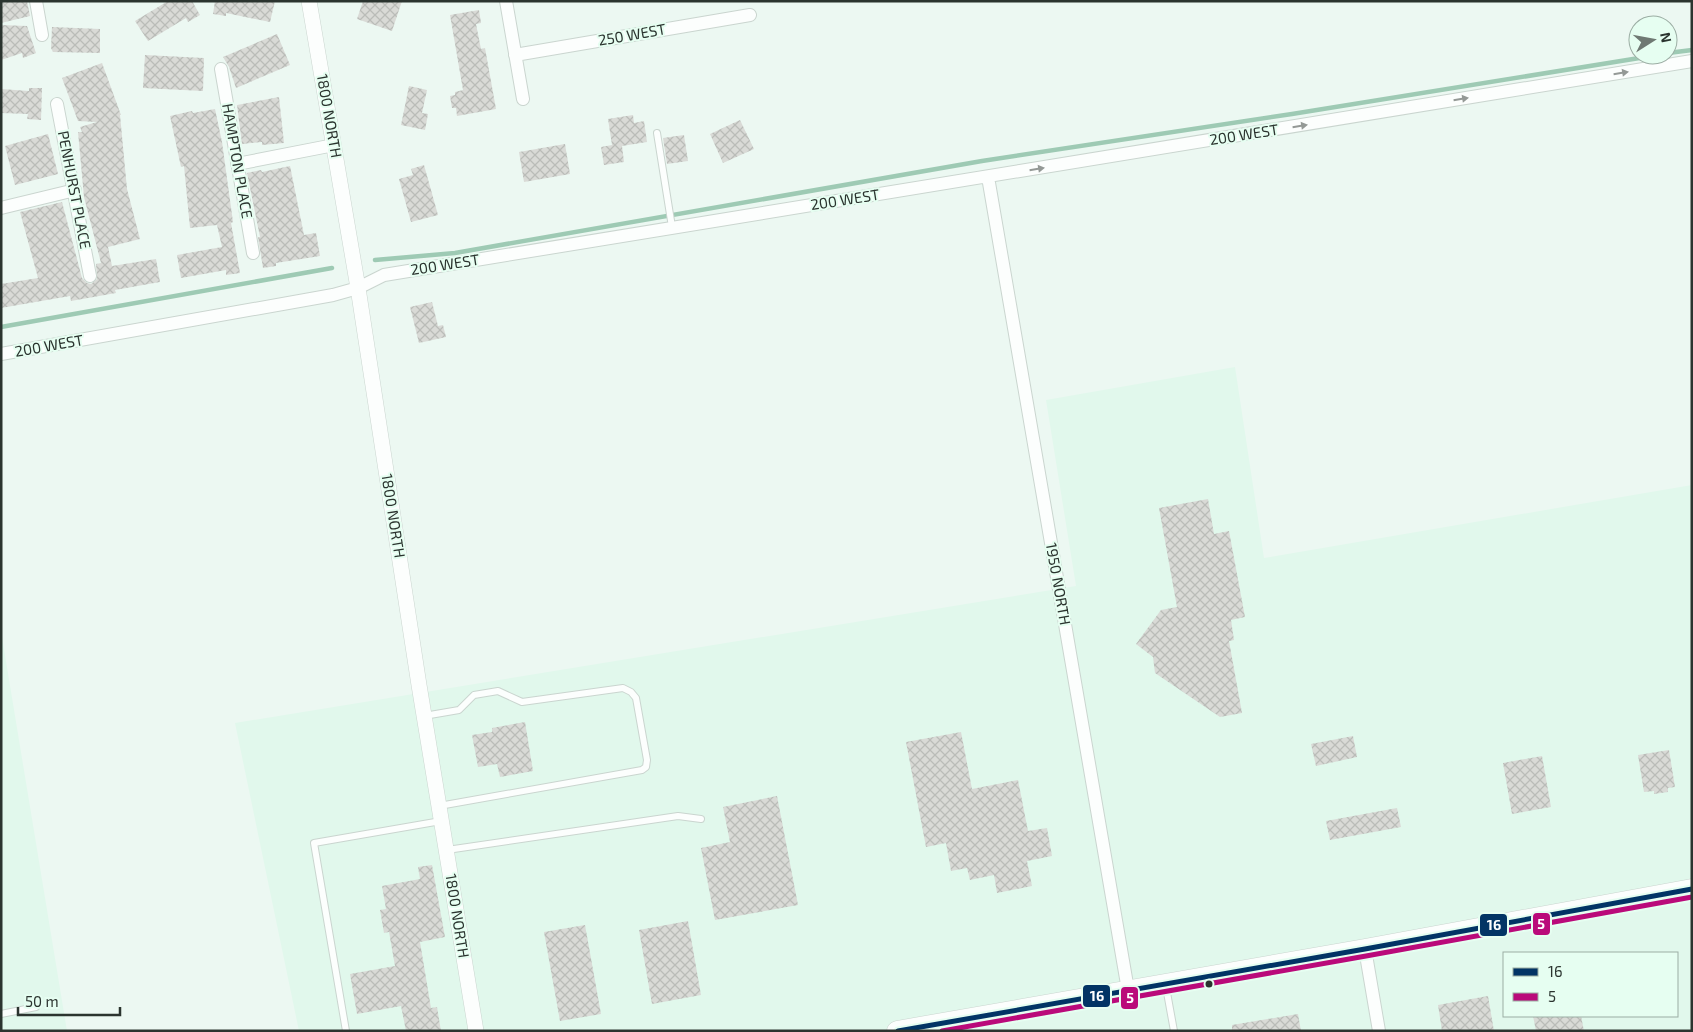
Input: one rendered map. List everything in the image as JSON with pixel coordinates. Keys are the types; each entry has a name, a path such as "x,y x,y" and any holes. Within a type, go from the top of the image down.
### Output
{"main road":[{"path":"897,1031 1365,949 1692,889"}],"street":[{"path":"36,1 42,35"},
{"name":"1800 NORTH","path":"309,1 358,288 424,716 476,1031"},
{"path":"506,1 523,99"},
{"name":"250 WEST","path":"515,55 750,15"},
{"name":"200 WEST","path":"1,354 333,295 358,288 384,275 672,223 988,177 1692,61"},
{"name":"HAMPTON PLACE","path":"220,69 253,254"},
{"name":"PENHURST PLACE","path":"57,104 90,276"},
{"path":"237,164 334,145"},
{"name":"1950 NORTH","path":"988,177 1128,990"},
{"path":"1,208 75,190"},
{"path":"1365,949 1379,1031"}],"lane":[{"path":"657,133 672,223"},
{"path":"346,1031 314,843 646,768 647,760 636,698 631,692 623,688 522,702 498,691 474,695 459,710 424,716"},
{"path":"446,850 678,816 701,819"},
{"path":"1165,984 1174,1031"},
{"path":"1,1014 36,1007"}],"shaded area":[{"path":"1235,367 1264,558 1692,485 1692,1031 299,1031 235,723 1076,586 1046,400"},
{"path":"1,631 67,1031 1,1031"}],"building":[{"path":"1,1 27,1 30,16 1,23"},
{"path":"168,1 192,1 200,15 188,22 186,18 148,41 135,21"},
{"path":"215,1 275,1 270,22 226,13 226,16 213,14"},
{"path":"363,1 402,1 392,31 357,19"},
{"path":"479,10 481,23 476,24 481,49 485,48 496,109 457,116 456,108 452,108 450,96 455,95 455,92 463,90 450,15"},
{"path":"1,25 27,26 36,53 23,58 22,53 1,60"},
{"path":"52,27 100,29 100,53 53,52 51,48"},
{"path":"277,34 290,65 236,88 229,67 223,57"},
{"path":"145,55 204,58 203,91 143,88"},
{"path":"102,63 121,115 127,189 140,239 108,247 112,266 156,259 160,282 115,290 116,293 71,301 70,296 1,308 1,284 38,278 20,212 62,202 82,278 91,284 97,279 96,264 101,263 84,197 78,132 82,132 80,127 97,122 78,121 62,78"},
{"path":"409,86 427,90 422,113 428,114 425,130 401,125"},
{"path":"29,88 42,88 41,120 27,119 28,114 1,113 1,89 29,91"},
{"path":"279,97 284,143 262,145 262,142 242,144 237,105"},
{"path":"215,109 222,142 233,222 231,223 240,273 226,275 226,270 181,278 177,255 222,247 217,225 190,228 184,166 181,167 170,116 192,111 193,113"},
{"path":"633,115 634,123 644,121 647,142 622,146 624,162 604,165 601,147 612,145 608,119"},
{"path":"740,120 754,149 723,163 710,134"},
{"path":"48,134 58,174 15,185 5,146"},
{"path":"684,135 688,161 667,164 663,138"},
{"path":"565,144 570,174 524,182 519,152"},
{"path":"424,165 438,215 411,222 399,179 413,175 411,169"},
{"path":"290,166 304,235 316,233 320,256 276,263 276,266 263,268 258,237 260,237 247,173"},
{"path":"432,302 438,326 443,325 446,337 419,343 410,307"},
{"path":"1208,499 1214,534 1229,531 1245,617 1231,620 1234,640 1229,641 1242,713 1220,717 1155,673 1153,657 1136,644 1161,610 1177,607 1159,508"},
{"path":"525,722 533,771 500,777 497,764 478,767 472,735 492,732 492,728"},
{"path":"961,732 972,789 1018,780 1028,831 1047,828 1052,856 1027,861 1032,886 997,893 994,875 970,880 967,868 951,871 946,843 926,847 906,742"},
{"path":"1353,736 1357,757 1316,766 1311,744"},
{"path":"1669,750 1675,787 1668,788 1668,792 1654,794 1654,791 1644,792 1638,755"},
{"path":"1542,756 1551,807 1512,814 1503,763"},
{"path":"777,796 798,905 715,920 701,848 730,842 723,807"},
{"path":"1397,808 1401,827 1330,840 1326,821"},
{"path":"432,865 445,937 420,942 431,1008 437,1007 441,1031 406,1031 401,1006 357,1014 350,974 395,966 389,932 384,933 380,910 386,909 382,886 420,879 418,867"},
{"path":"688,921 701,995 652,1004 639,930"},
{"path":"585,925 601,1014 560,1021 544,932"},
{"path":"1488,996 1494,1031 1442,1031 1438,1005"},
{"path":"1298,1014 1301,1031 1232,1031 1232,1025"},
{"path":"1533,1017 1581,1017 1584,1031 1536,1031"}],"waterway":[{"path":"1678,52 1692,50"},
{"path":"375,260 455,253 982,161 1292,114 1628,60"},
{"path":"1,327 332,268"}],"transit line":[{"name":"16","path":"898,1031 1692,889"},
{"name":"5","path":"942,1031 1692,897"}]}
